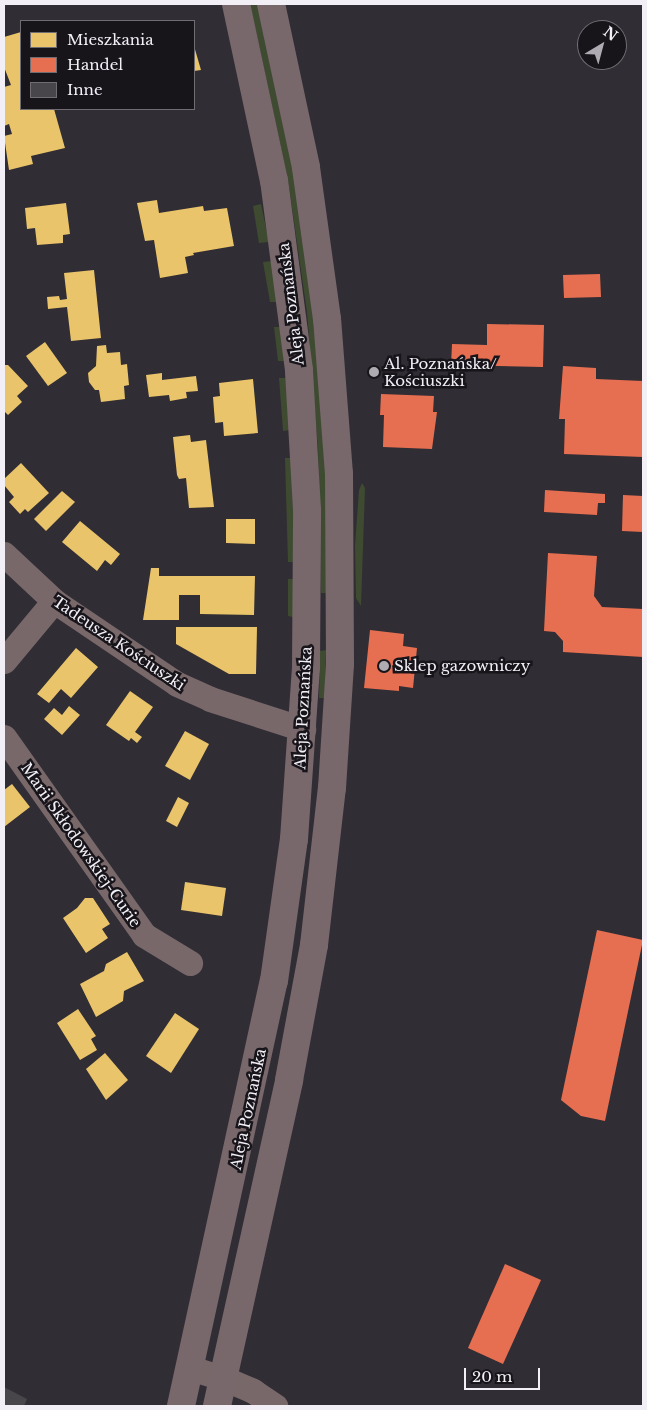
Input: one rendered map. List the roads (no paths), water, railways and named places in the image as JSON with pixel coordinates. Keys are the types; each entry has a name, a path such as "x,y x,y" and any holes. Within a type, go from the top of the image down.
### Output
{"main road":[{"name":"Aleja Poznańska","path":"187,1405 190,1368 274,981 294,840 303,729 308,569 299,370 274,181 236,4"},
{"path":"217,1406 302,1013 322,881 336,739 342,566 331,355 307,176 271,4"},
{"path":"303,729 336,739"}],"street":[{"name":"Tadeusza Kościuszki","path":"4,554 54,600 177,684 210,699 303,729"},
{"path":"4,661 54,600"},
{"name":"Marii Skłodowskiej-Curie","path":"4,737 144,935 190,963"},
{"path":"190,1368 223,1378 253,1392 275,1406"}],"place":[{"name":"Al. Poznańska/ Kościuszki","path":"374,372"},
{"name":"Sklep gazowniczy","path":"384,666"}]}
